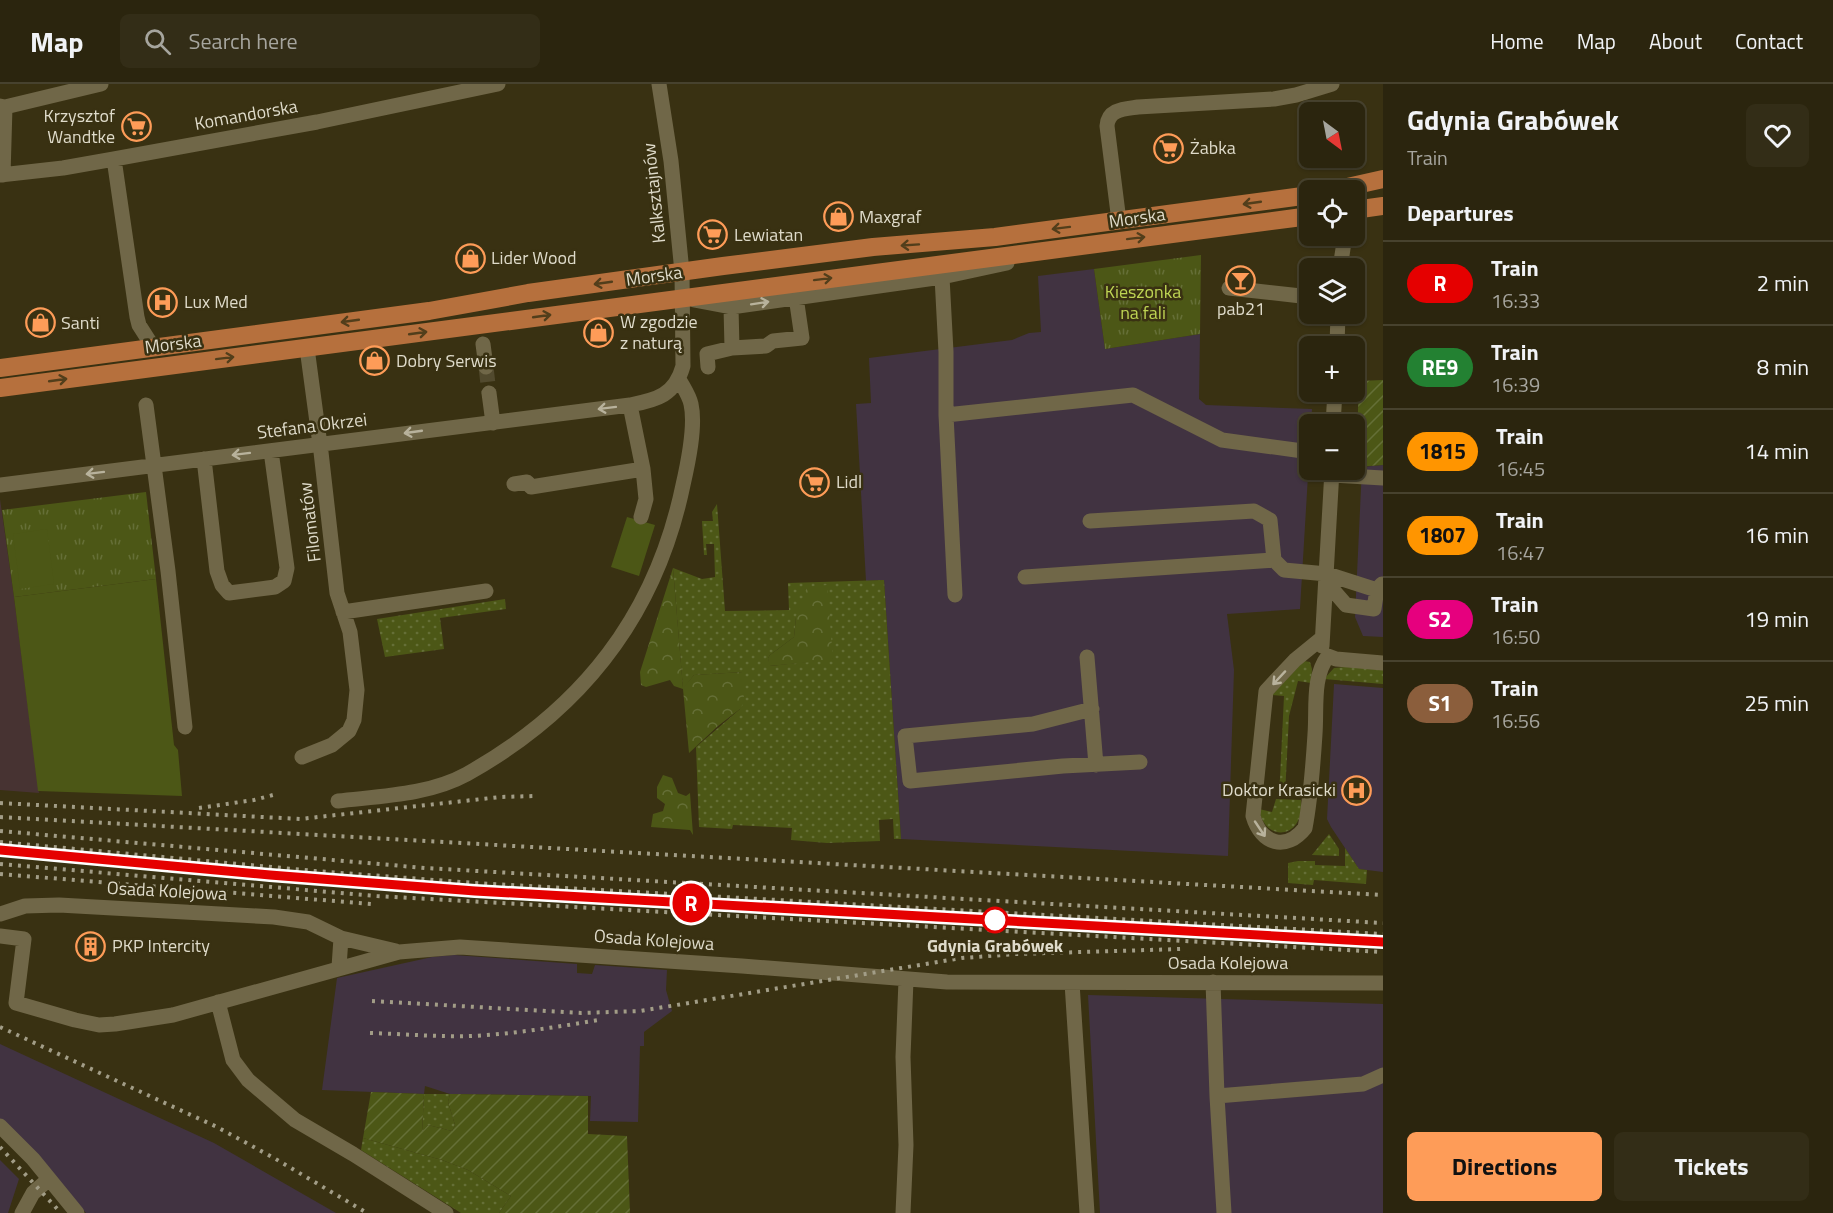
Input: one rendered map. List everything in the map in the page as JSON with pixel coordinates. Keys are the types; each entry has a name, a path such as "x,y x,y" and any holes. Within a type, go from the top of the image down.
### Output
{"main road":[{"path":"1365,183 1383,178"},
{"name":"Morska","path":"0,368 429,311 528,292 873,247 983,238 1299,196"},
{"path":"1365,208 1383,206"},
{"name":"Morska","path":"0,388 1299,217"}],"street":[{"path":"1,175 3,106 101,84"},
{"name":"Komandorska","path":"1,175 63,168 317,122 438,90 498,84"},
{"name":"Kalksztajnów","path":"659,84 671,161 682,272 682,298"},
{"path":"1119,220 1107,126 1111,114 1119,110 1138,107 1274,99 1332,84"},
{"path":"114,159 136,317 153,347"},
{"path":"339,801 423,790 465,775 543,722 570,698 619,640 647,595 670,540 690,455 691,403 680,379 683,366 682,298 731,307 942,277 1002,264 1058,248"},
{"path":"942,277 955,595"},
{"path":"1229,288 1299,296"},
{"path":"708,367 707,354 732,348 765,346 773,341 802,338 796,297"},
{"path":"731,307 732,348"},
{"path":"483,344 486,367"},
{"name":"Filomatów","path":"302,757 332,745 349,731 354,720 357,690 350,632 337,593 307,348"},
{"name":"Stefana Okrzei","path":"0,485 630,405 659,398 671,390 680,379"},
{"path":"489,393 493,423"},
{"path":"946,415 1133,395 1222,440 1299,450"},
{"path":"146,405 185,727"},
{"path":"630,405 644,469 646,500 641,517"},
{"path":"204,459 218,571 222,585 229,593 275,587 284,581 287,568 271,451"},
{"path":"514,484 527,482 531,487 644,469"},
{"path":"1365,476 1383,478"},
{"path":"1332,480 1322,638 1324,651 1328,656 1336,659 1383,663"},
{"path":"1090,521 1254,512 1269,520 1274,560 1284,570 1327,574 1381,597"},
{"path":"1025,577 1274,560"},
{"path":"1327,574 1333,590 1346,605 1381,597"},
{"path":"343,612 486,591"},
{"path":"1322,638 1295,660 1266,691 1253,816 1260,832 1266,838 1277,842 1293,839 1305,828 1315,735 1317,683 1322,664 1328,656"},
{"path":"1087,657 1096,765"},
{"path":"1092,709 1033,724 905,736 910,781 1140,762"},
{"name":"Osada Kolejowa","path":"0,914 25,906 59,905 241,914 308,922 341,938 399,952"},
{"name":"Osada Kolejowa","path":"0,936 24,939 16,1003 99,1025 173,1015 399,952 460,947 947,982 1383,983"},
{"path":"339,967 341,938"},
{"path":"903,1213 906,1145 903,1057 906,980"},
{"path":"1072,982 1087,1213"},
{"path":"1213,982 1224,1213"},
{"path":"218,1002 233,1060 248,1080 295,1120 446,1213"},
{"path":"1217,1096 1362,1084 1383,1075"},
{"path":"0,1126 77,1213"},
{"path":"22,1213 33,1193 49,1179"}],"shaded area":[{"path":"1094,269 1105,349 1200,334 1199,399 1206,405 1312,409 1312,414 1299,414 1299,480 1308,480 1300,609 1227,614 1234,670 1228,856 901,839 884,580 866,581 856,404 871,403 869,358 1012,340 1029,333 1041,332 1038,276"},
{"path":"1383,465 1383,637 1363,636 1355,617 1361,480 1365,480 1365,467"},
{"path":"0,499 14,597 39,793 0,790"},
{"path":"1334,684 1383,688 1383,872 1359,869 1327,819"},
{"path":"454,955 577,964 577,973 592,974 595,965 667,970 666,990 672,1011 644,1032 644,1046 640,1046 638,1122 590,1121 591,1096 450,1094 425,1086 424,1094 322,1090 337,978 432,957"},
{"path":"1088,995 1383,1004 1383,1213 1100,1213"},
{"path":"0,1044 214,1143 336,1213 86,1213 0,1119"},
{"path":"0,1160 19,1179 8,1213 0,1213"}],"green space":[{"name":"Kieszonka na fali","path":"1201,255 1200,334 1105,349 1094,269"},
{"path":"1383,380 1383,465 1365,466 1365,414 1358,414 1358,402 1365,402 1365,381"},
{"path":"146,492 156,579 14,597 2,510"},
{"path":"717,504 725,611 789,610 788,583 884,580 901,839 894,839 893,819 879,820 880,841 827,843 791,840 792,828 733,825 732,829 699,827 696,747 740,709 743,672 694,675 683,689 673,568 702,579 715,577 714,544 706,544 707,555 704,555 702,521 713,521 712,512","holes":["796,617 833,659 770,666 768,658 794,637"]},
{"path":"627,517 655,525 639,576 611,567"},
{"path":"47,529 54,584 20,589 13,534"},
{"path":"673,568 683,688 694,675 743,672 744,702 740,709 689,753 683,689 674,686 670,680 646,687 641,685 640,672"},
{"path":"156,579 174,745 178,750 182,796 38,791 14,597"},
{"path":"827,585 833,660 769,666 770,655 794,637 796,617 807,587"},
{"path":"505,599 506,609 440,618 444,649 385,657 377,619"},
{"path":"1304,661 1310,662 1311,683 1298,681 1289,716 1285,795 1277,795 1280,779 1284,696 1272,695"},
{"path":"1334,668 1383,669 1383,684 1324,679"},
{"path":"663,775 672,778 678,793 686,796 690,793 693,835 690,830 651,827 653,814 663,811 665,804 657,798 657,787"},
{"path":"1276,799 1301,800 1301,813 1297,823 1291,829 1283,832 1276,832 1268,828 1262,820 1259,809 1272,812"},
{"path":"1329,834 1339,849 1339,856 1312,855"},
{"path":"1345,848 1359,869 1367,870 1366,884 1314,880 1313,885 1288,883 1288,863 1315,861 1315,865 1345,866"},
{"path":"371,1092 424,1094 422,1132 428,1125 452,1131 455,1125 448,1102 450,1094 588,1096 588,1134 627,1136 630,1213 499,1213 511,1196 468,1170 442,1160 363,1138"},
{"path":"424,1094 450,1094 448,1102 455,1125 452,1131 428,1125 422,1133"},
{"path":"363,1138 442,1160 468,1170 511,1196 499,1213 461,1213 361,1150"}],"tunnel":[{"path":"486,367 489,393"}],"railway":[{"path":"199,808 273,795"},
{"path":"0,803 300,819 500,797 534,796"},
{"path":"0,817 1383,895"},
{"path":"0,831 425,868 1383,923"},
{"path":"0,842 315,871 475,883 1383,934"},
{"path":"0,864 377,896 1383,952"},
{"path":"0,874 371,904"},
{"path":"372,1001 581,1013 640,1011 962,958 1181,949"},
{"path":"370,1033 471,1036 519,1032 599,1020"},
{"path":"0,1027 217,1127 367,1213"},
{"path":"0,1147 61,1213"}],"train":[{"name":"R","path":"0,850 475,891 1383,942"}],"place":[{"name":"Krzysztof Wandtke","path":"136,126"},
{"name":"Żabka","path":"1169,148"},
{"name":"Maxgraf","path":"838,217"},
{"name":"Lewiatan","path":"713,235"},
{"name":"Lider Wood","path":"470,258"},
{"name":"pab21","path":"1241,280"},
{"name":"Lux Med","path":"163,302"},
{"name":"Santi","path":"40,323"},
{"name":"W zgodzie z naturą","path":"599,332"},
{"name":"Dobry Serwis","path":"375,361"},
{"name":"Lidl","path":"815,482"},
{"name":"Doktor Krasicki","path":"1357,790"},
{"name":"Gdynia Grabówek","path":"995,920"},
{"name":"PKP Intercity","path":"91,946"}]}
